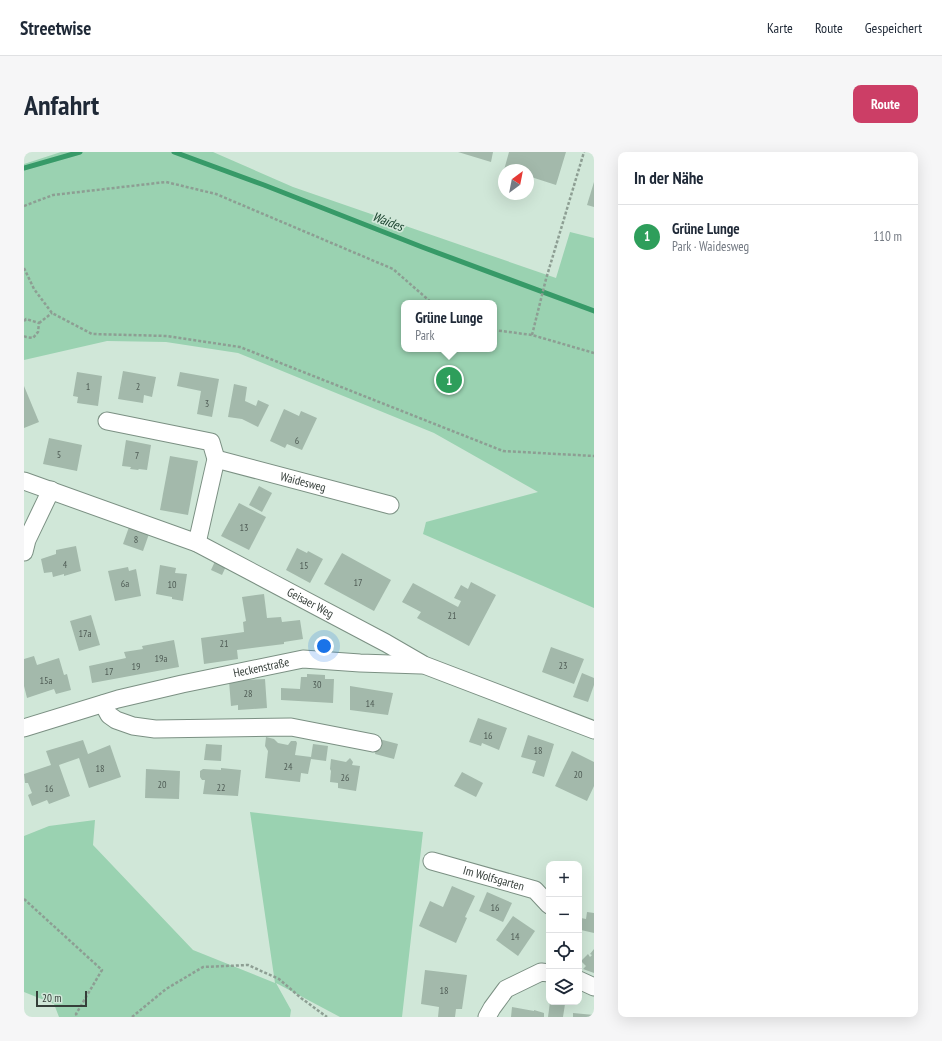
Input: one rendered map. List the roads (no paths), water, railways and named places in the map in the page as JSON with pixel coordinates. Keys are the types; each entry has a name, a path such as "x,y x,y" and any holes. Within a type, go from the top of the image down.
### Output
{"street":[{"path":"108,421 211,442 216,459 196,543"},
{"name":"Waidesweg","path":"216,459 390,506"},
{"name":"Geisaer Weg","path":"24,481 196,543 386,643 424,665 594,730"},
{"path":"24,552 27,540 51,490"},
{"name":"Heckenstraße","path":"24,728 103,704 182,684 303,659 424,665"},
{"path":"103,704 112,718 133,726 155,728 291,727 373,742"},
{"name":"Im Wolfsgarten","path":"432,861 534,890 546,902"},
{"path":"487,1017 506,989 541,972 546,973"},
{"path":"582,981 594,987"}],"waterway":[{"name":"Waides","path":"24,168 80,152"},
{"name":"Waides","path":"174,152 594,311"}],"place":[{"name":"Grüne Lunge","path":"449,380"}]}
